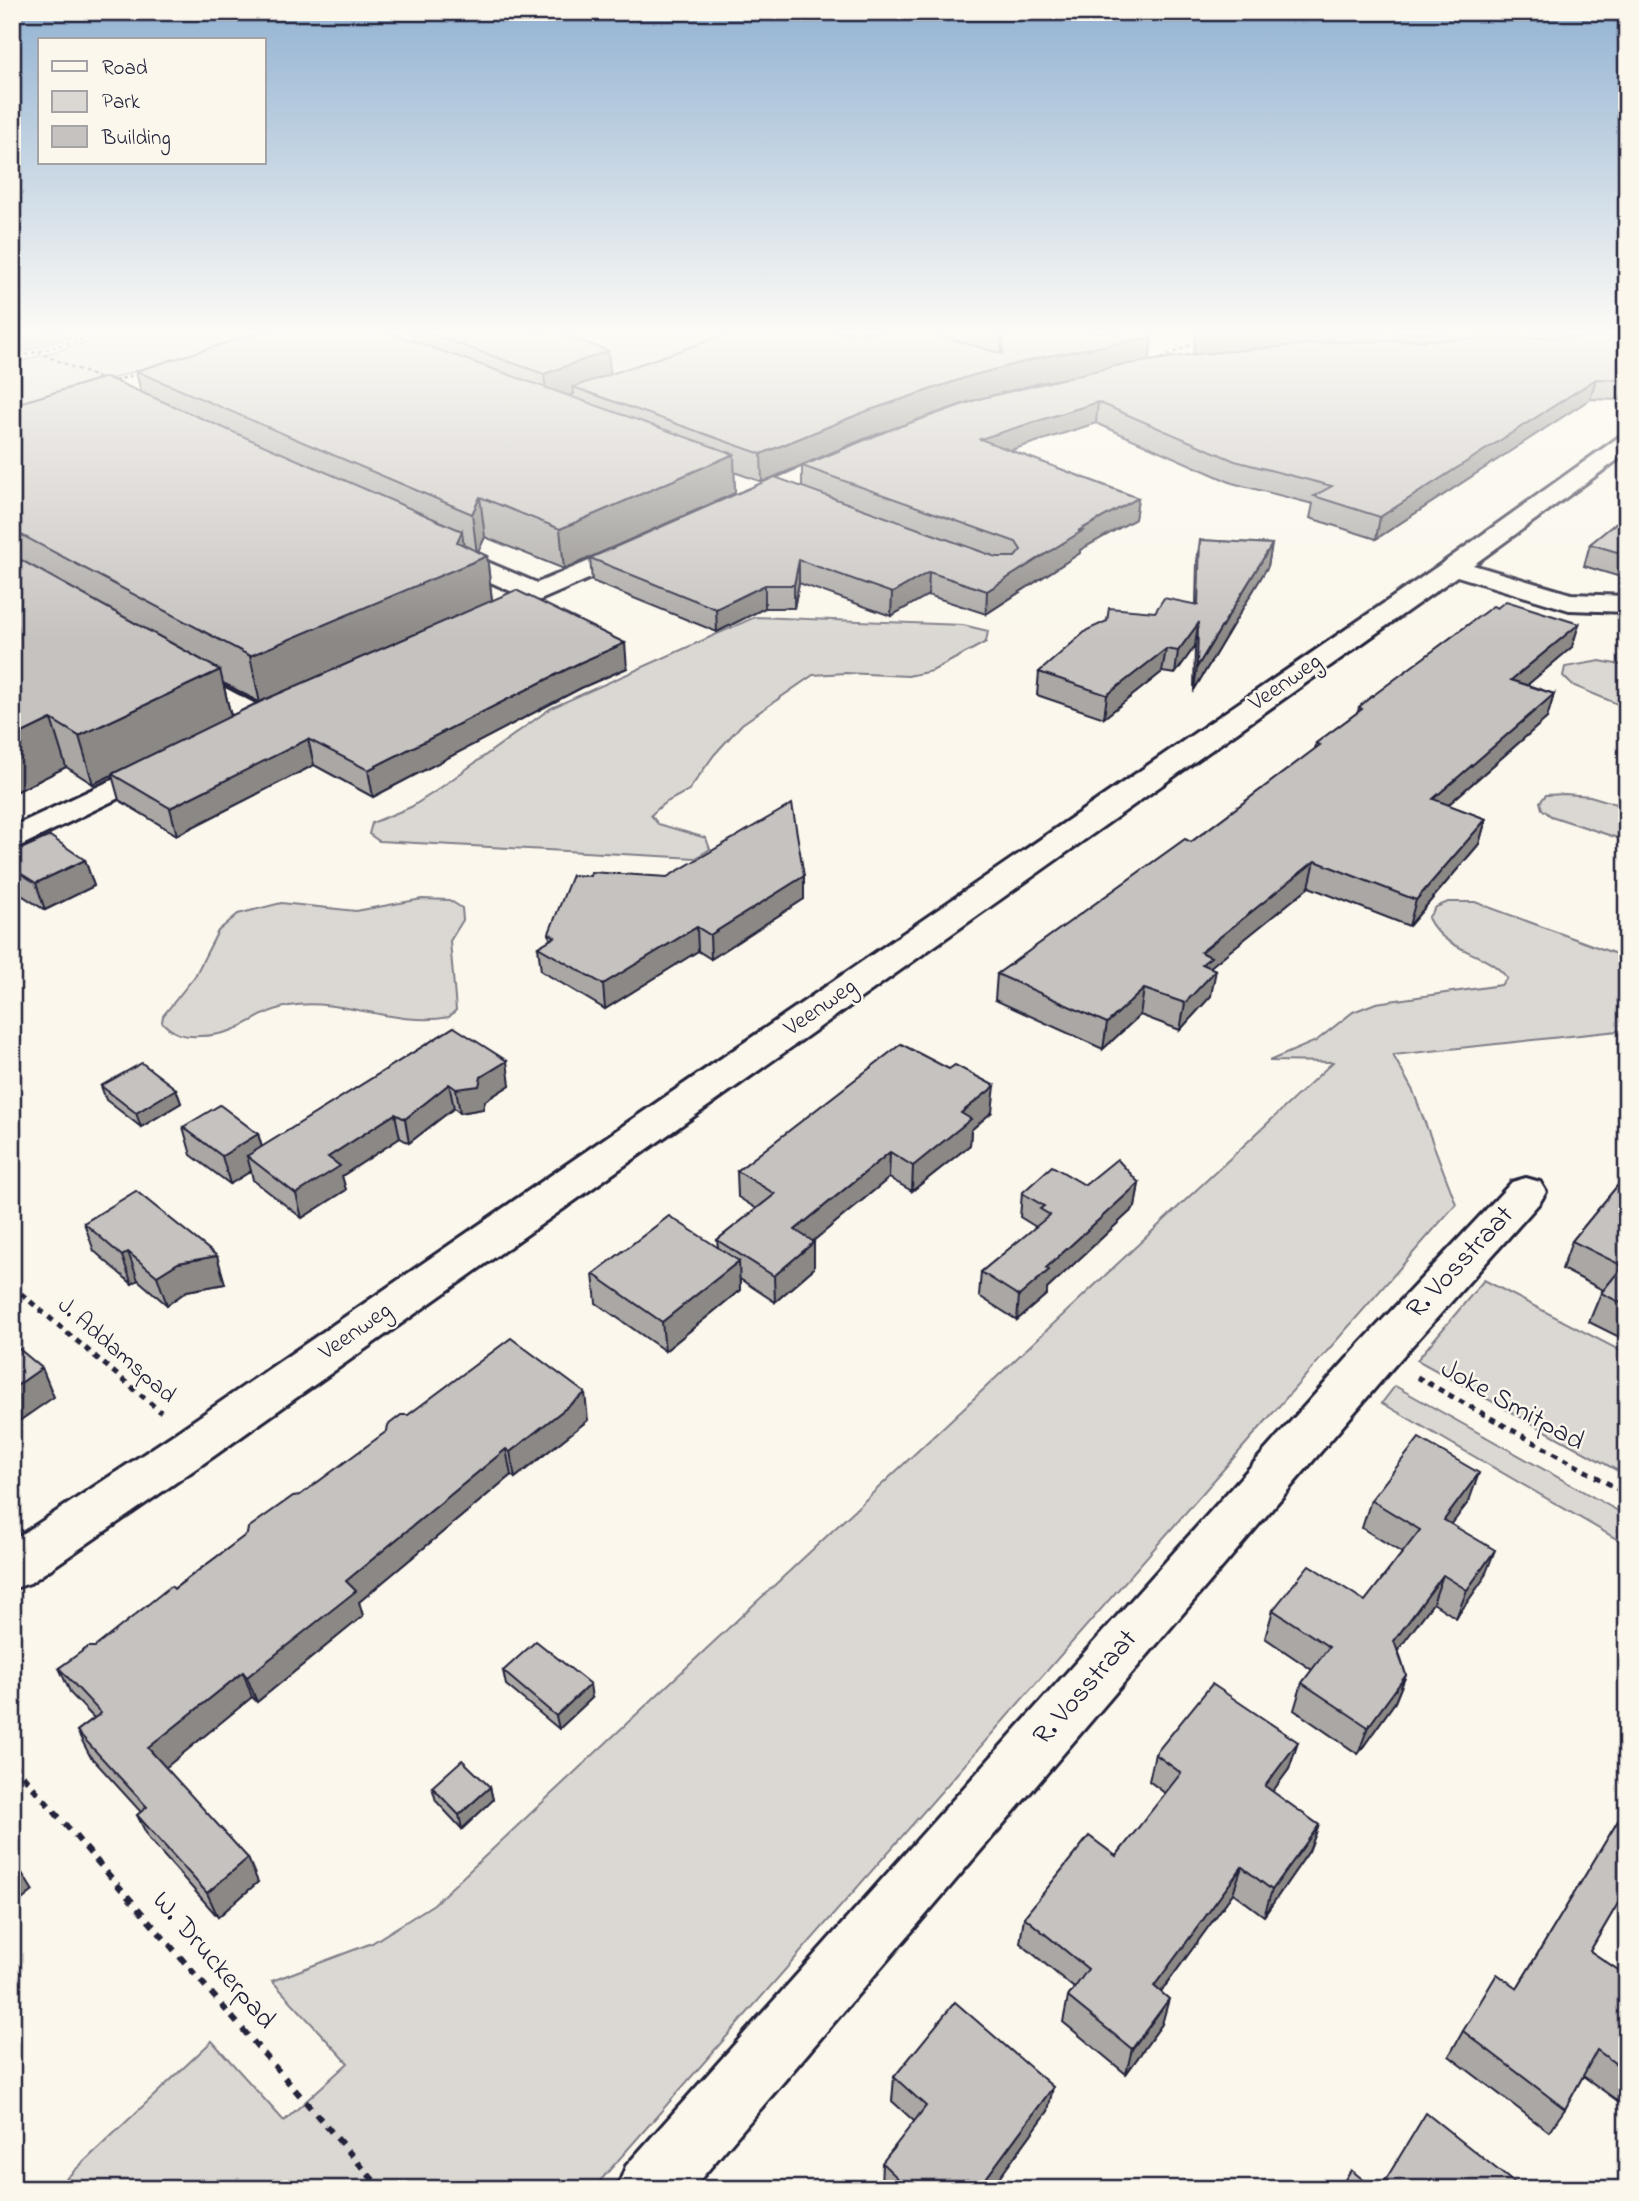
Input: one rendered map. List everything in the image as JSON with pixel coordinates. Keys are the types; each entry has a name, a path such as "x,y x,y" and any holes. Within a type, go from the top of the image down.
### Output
{"street":[{"name":"Veenweg","path":"12,1568 197,1443 1627,442"},
{"path":"713,515 874,444"},
{"path":"738,484 813,502"},
{"path":"461,627 663,538"},
{"path":"424,543 537,593"},
{"path":"1452,567 1569,602 1627,604"},
{"path":"155,658 259,717"},
{"path":"234,730 285,706"},
{"path":"12,840 185,754"},
{"name":"R. Vosstraat","path":"649,2189 1377,1354 1526,1192"}],"path":[{"name":"J. Addamspad","path":"12,1286 197,1443"},
{"name":"Joke Smitpad","path":"1377,1354 1627,1494"},
{"name":"W. Druckerpad","path":"12,1763 382,2189"}],"green space":[{"path":"755,617 963,625 988,631 986,642 932,671 908,676 845,673 813,675 742,724 714,755 689,790 663,804 651,815 658,824 706,838 710,849 696,858 379,841 369,834 372,823 411,807 436,791 551,708"},
{"path":"1600,661 1627,666 1627,708 1572,685 1563,676 1565,667"},
{"path":"1546,795 1590,796 1627,807 1627,841 1551,816 1542,809 1540,802"},
{"path":"422,899 449,900 462,908 463,920 450,941 456,1010 449,1017 410,1019 309,1004 277,1009 238,1028 215,1035 183,1035 174,1032 162,1022 163,1016 195,976 218,931 238,914 281,903 356,911"},
{"path":"1448,902 1475,902 1627,958 1627,1030 1393,1055 1413,1091 1456,1204 593,2189 55,2189 212,2041 284,2121 348,2063 272,1981 372,1943 434,1904 1333,1062 1269,1061 1316,1041 1353,1012 1376,1003 1501,985 1507,978 1498,969 1445,939 1428,918 1436,907"},
{"path":"1484,1280 1627,1354 1627,1476 1417,1360"},
{"path":"1395,1386 1627,1516 1627,1545 1382,1403"}],"building":[{"path":"12,435 239,435 462,531 457,542 487,556 250,656 12,530"},
{"path":"286,435 679,435 734,454 560,529 480,497 472,514"},
{"path":"707,435 808,435 761,454"},
{"path":"878,435 994,435 980,439 1138,498 1078,531 1082,531 987,591 929,572 892,593 799,560 794,585 765,585 716,609 590,558 775,477 996,557 1015,557 1021,550 1016,542 802,466"},
{"path":"1174,435 1509,435 1380,517 1314,496 1332,486 1235,461"},
{"path":"1627,514 1627,555 1590,544"},
{"path":"1200,540 1272,544 1197,667 1198,624 1178,651 1166,649 1107,695 1039,672 1087,630 1107,621 1109,608 1155,612 1164,598 1198,605"},
{"path":"12,555 220,670 79,736 51,719 12,738"},
{"path":"516,590 625,643 579,663 368,770 308,739 170,808 112,774 264,700"},
{"path":"1506,601 1579,624 1511,680 1554,694 1433,799 1486,819 1416,900 1315,861 1201,952 1211,957 1202,964 1216,970 1185,1003 1144,989 1107,1023 997,974 1185,839 1191,842 1320,745 1316,743 1362,709 1359,707 1367,700 1493,606 1497,608"},
{"path":"792,804 804,876 710,935 697,927 603,984 538,947 555,937 549,933 572,875 590,876 591,872 667,877"},
{"path":"50,836 85,860 36,883 12,868 12,853"},
{"path":"454,1027 507,1061 481,1077 479,1086 456,1089 449,1084 405,1119 395,1114 328,1157 340,1166 296,1194 247,1156"},
{"path":"901,1044 949,1069 955,1065 995,1086 961,1113 971,1119 913,1166 890,1152 795,1230 814,1242 774,1276 717,1240 775,1194 737,1171"},
{"path":"142,1063 176,1089 136,1113 101,1086"},
{"path":"220,1105 258,1134 222,1156 183,1127"},
{"path":"1117,1159 1139,1183 1019,1296 981,1272 1050,1215 1040,1209 1044,1206 1022,1193 1052,1166 1085,1185"},
{"path":"1627,1174 1627,1306 1601,1293 1623,1266 1572,1241"},
{"path":"136,1191 217,1256 178,1263 157,1276 128,1252 122,1256 84,1223"},
{"path":"669,1216 739,1261 662,1322 593,1274"},
{"path":"511,1338 585,1393 510,1452 506,1449 346,1581 356,1591 247,1677 243,1672 148,1748 248,1858 207,1893 137,1815 147,1807 77,1731 101,1713 59,1668 88,1647 95,1647 171,1586 174,1589 247,1534 248,1528 293,1496 300,1495 387,1431 388,1425 401,1415 408,1415"},
{"path":"12,1343 42,1368 12,1389"},
{"path":"1419,1438 1479,1473 1444,1520 1495,1550 1467,1590 1443,1575 1394,1641 1406,1675 1368,1727 1302,1683 1329,1647 1273,1610 1309,1565 1365,1601 1420,1530 1371,1500"},
{"path":"536,1641 590,1684 556,1716 503,1671"},
{"path":"1212,1684 1298,1742 1265,1786 1319,1825 1272,1890 1242,1867 1154,1986 1169,1999 1132,2049 1068,1997 1088,1969 1024,1917 1089,1836 1116,1856 1181,1773 1155,1754"},
{"path":"462,1760 490,1787 459,1815 432,1787"},
{"path":"1627,1806 1627,1888 1590,1951 1627,1976 1627,2072 1597,2050 1565,2109 1463,2031 1497,1974 1517,1988"},
{"path":"955,2002 1053,2087 978,2189 909,2189 882,2163 926,2106 894,2077"},
{"path":"1426,2113 1522,2189 1380,2189"},
{"path":"1351,2170 1375,2189 1339,2189"}]}
